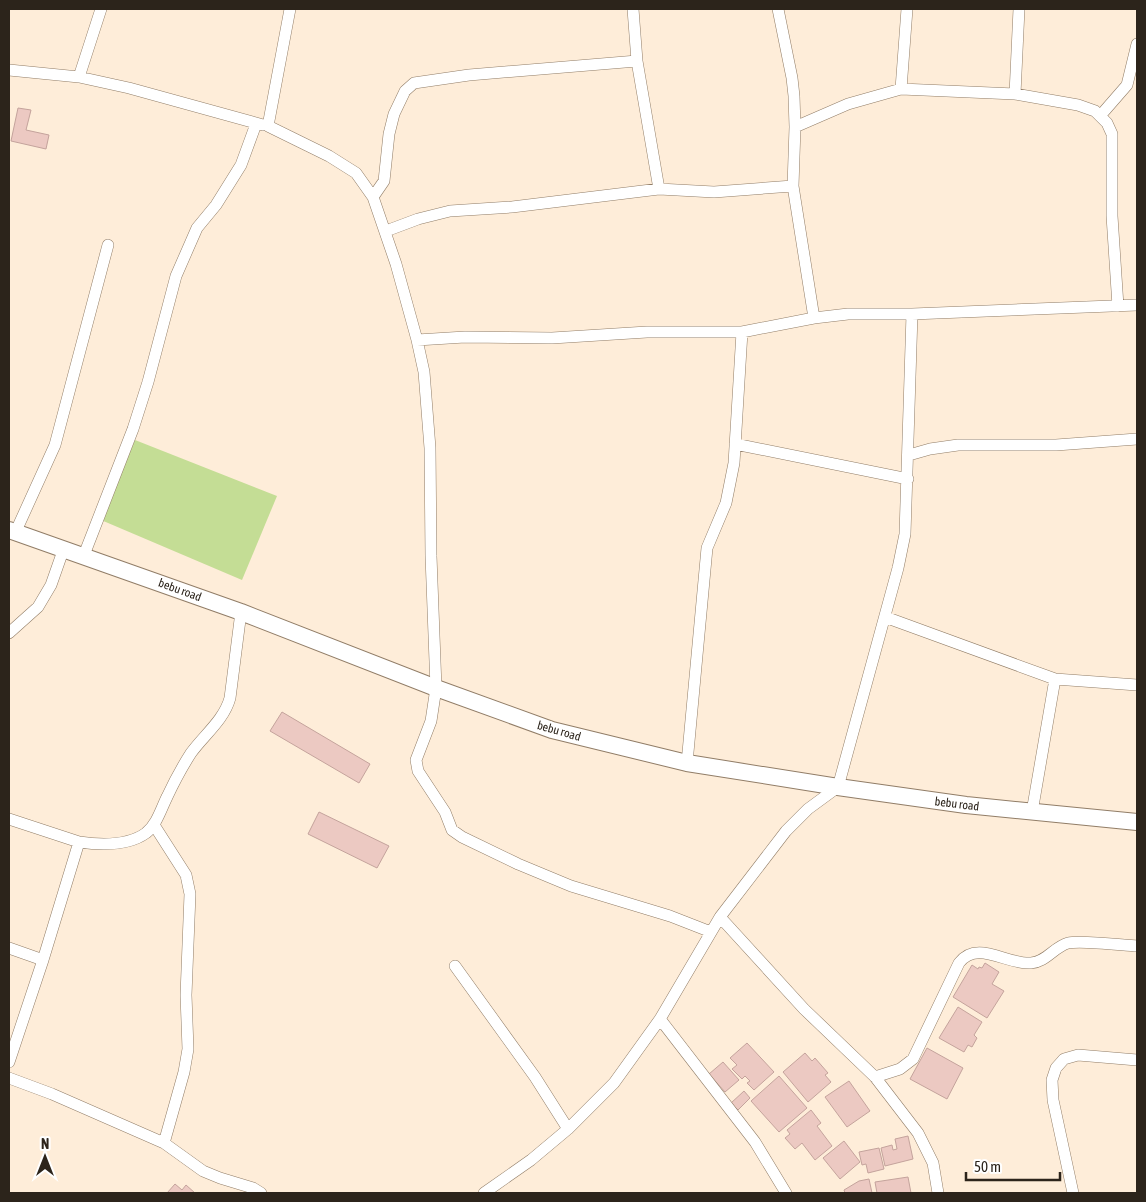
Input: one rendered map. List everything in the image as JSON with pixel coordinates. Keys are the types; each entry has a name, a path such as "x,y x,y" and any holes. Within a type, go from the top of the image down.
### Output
{"street":[{"path":"79,77 102,9"},
{"path":"268,126 290,9"},
{"path":"633,9 637,61 659,189"},
{"path":"778,9 792,78 795,126 793,186 814,318"},
{"path":"901,90 907,9"},
{"path":"1015,94 1019,9"},
{"path":"1100,116 1127,85 1137,44"},
{"path":"373,197 384,181 389,134 394,114 405,90 414,83 469,75 637,61"},
{"path":"9,70 79,77 129,88 268,126 329,156 356,173 373,197 386,232 417,340 424,372 430,448 431,556 436,688 431,721 416,760 418,771 445,812 452,830 462,837 518,864 571,886 670,916 711,932"},
{"path":"795,126 848,104 901,90 1015,94 1078,105 1095,111 1107,123 1112,134 1112,216 1118,306"},
{"path":"84,555 133,429 148,382 176,276 197,228 216,205 241,165 256,124"},
{"path":"386,232 418,219 450,211 512,207 659,189 714,192 793,186"},
{"path":"12,530 55,446 108,245"},
{"path":"417,340 464,337 552,338 647,332 742,332 814,318 848,314 912,314 1137,305"},
{"path":"484,1193 531,1160 568,1129 614,1083 660,1019 720,917 786,831 808,809 838,787 898,568 905,534 912,314"},
{"path":"687,763 708,548 726,503 735,444 742,332"},
{"path":"908,456 930,449 958,445 1056,445 1137,439"},
{"path":"735,444 908,479"},
{"name":"bebu road","path":"12,530 240,612 436,688 552,730 687,763 838,787 966,805 1137,822"},
{"path":"9,633 38,607 51,585 64,548"},
{"path":"9,819 90,844 122,842 145,833 154,825 173,784 191,754 227,709 240,612"},
{"path":"885,617 1055,679 1137,686"},
{"path":"1032,812 1055,679"},
{"path":"154,825 186,875 190,894 186,995 188,1049 184,1072 164,1143"},
{"path":"9,1062 79,842"},
{"path":"720,917 804,1009 876,1077 918,1133 933,1164 938,1193"},
{"path":"876,1077 900,1069 913,1059 964,955 972,952 982,953 1020,963 1031,963 1040,961 1058,948 1069,943 1137,946"},
{"path":"9,948 43,960"},
{"path":"455,966 535,1078 568,1129"},
{"path":"660,1019 755,1142 786,1193"},
{"path":"1073,1193 1053,1100 1052,1080 1056,1068 1064,1059 1078,1055 1137,1060"},
{"path":"9,1078 52,1094 164,1143 203,1170 220,1178 253,1188 261,1193"}],"green space":[{"path":"135,440 277,496 242,580 101,520"}],"building":[{"path":"18,108 31,110 26,130 49,135 46,149 11,141"},
{"path":"282,712 370,764 359,783 270,731"},
{"path":"319,812 389,846 377,868 308,834"},
{"path":"985,963 999,972 992,984 1004,991 987,1018 953,997 972,965 978,969 979,967 982,968"},
{"path":"958,1007 982,1022 974,1035 977,1038 972,1047 968,1045 964,1052 939,1038"},
{"path":"747,1043 774,1072 754,1090 747,1083 750,1081 745,1076 742,1079 732,1069 737,1065 730,1058"},
{"path":"927,1048 963,1068 947,1099 910,1079"},
{"path":"805,1053 812,1061 815,1058 828,1073 825,1075 831,1082 808,1102 783,1072"},
{"path":"723,1062 739,1080 725,1092 709,1074"},
{"path":"779,1076 807,1108 779,1132 751,1101"},
{"path":"849,1081 870,1111 847,1127 825,1097"},
{"path":"744,1091 750,1098 738,1110 731,1103"},
{"path":"811,1110 821,1123 817,1126 832,1146 815,1160 802,1143 795,1149 785,1138 790,1134 787,1130"},
{"path":"908,1136 913,1159 885,1166 881,1148 892,1145 893,1150 897,1149 895,1139"},
{"path":"844,1141 860,1162 840,1179 823,1158"},
{"path":"879,1148 884,1169 868,1173 866,1164 862,1165 859,1152"},
{"path":"908,1177 911,1193 877,1193 875,1182"},
{"path":"869,1179 872,1193 845,1193 844,1190 859,1181"},
{"path":"175,1184 182,1190 186,1185 195,1193 167,1193"}]}
